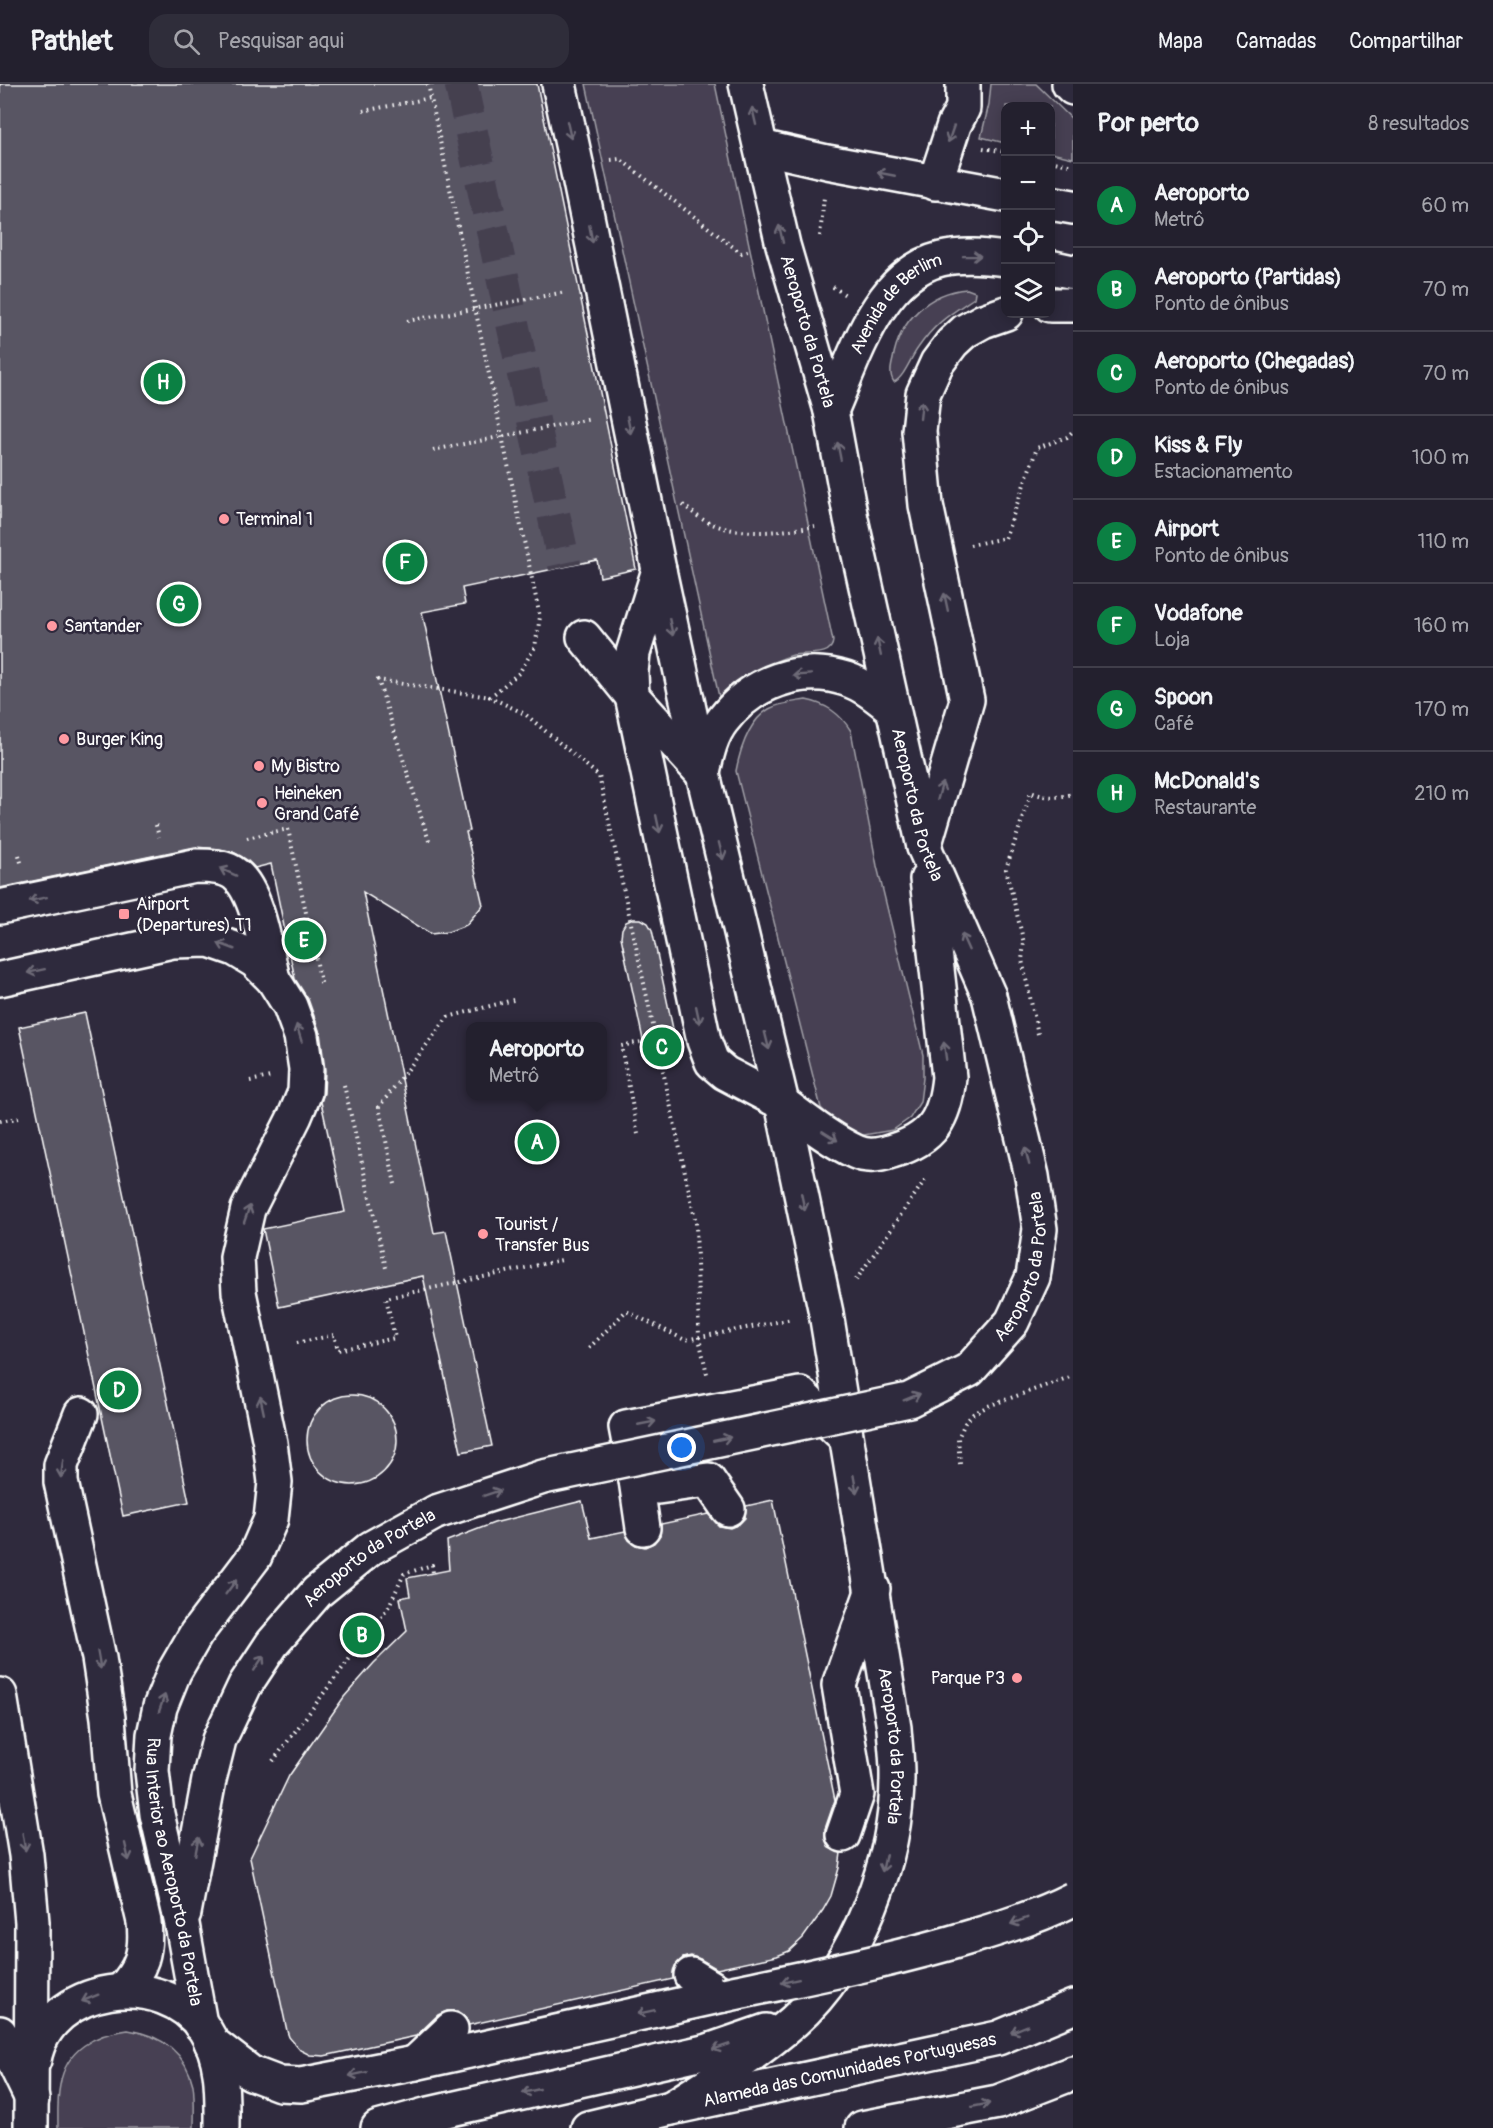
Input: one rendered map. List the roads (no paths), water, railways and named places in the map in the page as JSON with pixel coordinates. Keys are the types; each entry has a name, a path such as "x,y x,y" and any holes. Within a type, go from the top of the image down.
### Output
{"main road":[{"name":"Aeroporto da Portela","path":"559,84 658,570 703,774 782,1103 826,1313 873,1589 894,1728 897,1775 892,1827 882,1873 868,1914 848,1953 818,1996 796,2019 751,2056 671,2108"},
{"name":"Aeroporto da Portela","path":"182,1924 209,1780 219,1740 245,1685 272,1644 316,1592 371,1548 436,1512 543,1477 909,1400 969,1371 1012,1322 1033,1277 1040,1229 1032,1176 989,996 924,848 851,519 831,411 783,245 746,84"},
{"path":"935,183 954,125 963,108 963,84"},
{"path":"1069,84 1073,88"},
{"path":"761,147 827,162 1001,194"},
{"path":"1055,204 1073,207"},
{"name":"Avenida de Berlim","path":"831,411 874,314 892,291 912,272 940,259 973,255 1001,258"},
{"path":"1055,268 1073,272"},
{"path":"1055,305 1073,305"},
{"path":"658,570 633,653 633,696 704,1041 712,1062 724,1073 782,1103 857,1153 880,1155 907,1147 922,1138 938,1120 946,1100 949,1077 924,848 967,700 926,505 919,431 923,394 937,363 952,343 965,331 1001,314"},
{"path":"584,637 703,774"},
{"path":"703,774 709,747 722,722 740,701 763,685 790,676 818,674 846,679 872,691 893,709"},
{"path":"0,907 195,866 222,869 234,873 247,886 254,901 273,980"},
{"name":"Rua Interior ao Aeroporto da Portela","path":"0,979 173,941 209,940 235,949 255,961 273,980 290,1006 301,1036 306,1069 305,1092 248,1209 237,1257 239,1292 270,1443 275,1482 271,1519 255,1556 196,1634 174,1672 160,1707 154,1735 152,1771 157,1814 206,2033"},
{"path":"643,1528 626,1427 800,1394 847,1439"},
{"path":"81,1414 61,1465 61,1482 99,1658 108,1718 114,1794 144,1922 145,1938 142,1961 135,1975 122,1990"},
{"path":"636,1480 658,1487 708,1480 728,1509"},
{"path":"843,1835 857,1794 839,1685 873,1589"},
{"path":"0,1695 8,1795 26,1854 32,1922 32,2100"},
{"path":"206,2033 251,2073 280,2084 301,2085 416,2063 891,1959 1002,1928 1073,1899"},
{"path":"691,1975 724,1995"},
{"name":"Rua Interior ao Aeroporto da Portela","path":"32,2100 37,2045 56,2020 68,2009 82,2001 122,1990 146,1992 164,1997 183,2008 206,2033"},
{"name":"Alameda das Comunidades Portuguesas","path":"588,2128 998,2038 1073,2007"},
{"path":"378,2128 429,2114 708,2051 796,2019"},
{"path":"416,2063 451,2029"},
{"path":"0,2033 32,2100"},
{"path":"206,2033 220,2064 224,2127"},
{"path":"862,2128 998,2102 1073,2073"}],"tunnel":[{"path":"461,84 565,567"}],"place":[{"name":"McDonald's","path":"163,382"},
{"name":"Terminal 1","path":"224,519"},
{"name":"Vodafone","path":"405,562"},
{"name":"Spoon","path":"179,604"},
{"name":"Santander","path":"52,626"},
{"name":"Burger King","path":"64,739"},
{"name":"My Bistro","path":"259,766"},
{"name":"Heineken Grand Café","path":"262,803"},
{"name":"Airport (Departures) T1","path":"124,914"},
{"name":"Airport","path":"304,940"},
{"name":"Aeroporto (Chegadas)","path":"662,1047"},
{"name":"Aeroporto","path":"537,1142"},
{"name":"Tourist / Transfer Bus","path":"483,1234"},
{"name":"Kiss & Fly","path":"119,1390"},
{"name":"Aeroporto (Partidas)","path":"362,1635"},
{"name":"Parque P3","path":"1017,1678"}]}
